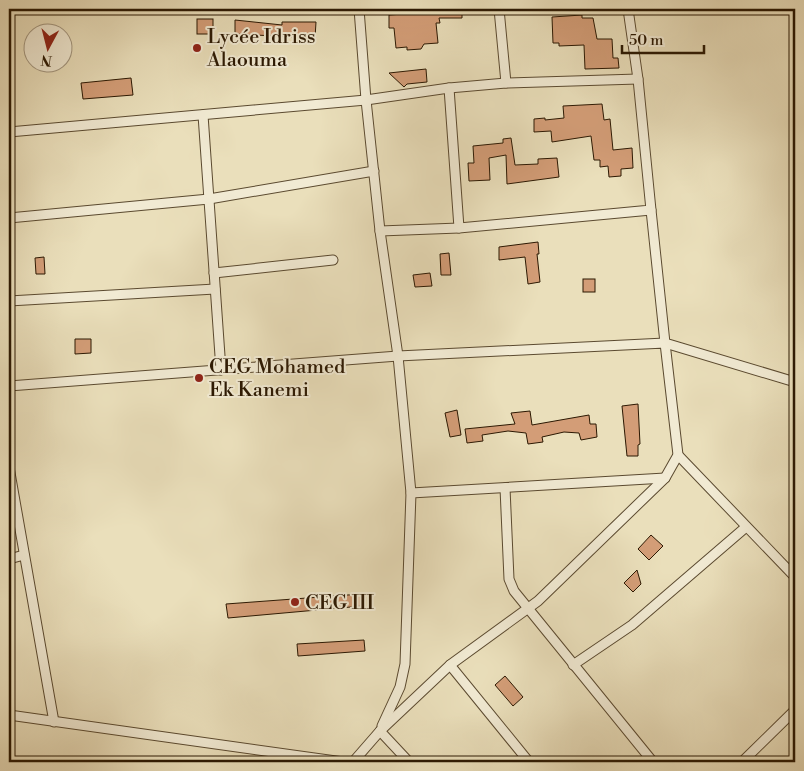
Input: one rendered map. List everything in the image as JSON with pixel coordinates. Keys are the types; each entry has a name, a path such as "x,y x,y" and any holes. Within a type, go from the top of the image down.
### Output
{"street":[{"path":"359,9 366,100 380,231 398,356 411,493 405,664 400,687 380,731"},
{"path":"499,9 506,83"},
{"path":"628,9 638,79 678,455 795,577"},
{"path":"9,132 366,100 449,88 506,83 638,79"},
{"path":"449,88 459,228"},
{"path":"203,115 221,370"},
{"path":"9,218 209,198 374,171"},
{"path":"380,231 459,228 651,210"},
{"path":"214,273 333,260"},
{"path":"9,301 215,289"},
{"path":"9,386 398,356 665,343 795,382"},
{"path":"353,762 380,731 450,665 527,609 664,478 678,455"},
{"path":"9,467 54,722"},
{"path":"411,493 664,478"},
{"path":"505,488 509,578 514,591 653,762"},
{"path":"573,665 632,625 746,527"},
{"path":"9,559 24,555"},
{"path":"450,665 529,762"},
{"path":"742,762 795,710"},
{"path":"9,715 343,762"},
{"path":"380,731 410,762"}],"building":[{"path":"417,9 462,9 462,18 439,18 440,23 436,23 438,43 424,44 421,49 407,50 407,47 396,48 394,28 389,28 389,15 418,13"},
{"path":"582,15 582,18 593,18 597,39 612,39 613,58 618,58 619,68 585,69 584,45 559,46 559,43 553,43 552,17"},
{"path":"197,19 213,19 213,34 197,34"},
{"path":"235,20 282,25 282,22 316,22 315,38 235,34"},
{"path":"426,69 427,82 407,84 404,87 389,73"},
{"path":"131,78 133,95 83,99 81,83"},
{"path":"602,104 604,120 610,119 613,150 632,148 633,168 621,169 621,176 609,177 608,166 600,167 600,160 594,160 591,136 552,142 551,131 534,132 534,119 564,118 563,106"},
{"path":"511,138 515,165 538,164 538,159 557,158 559,177 507,184 506,155 489,158 490,180 469,181 468,163 474,163 473,146 503,143 503,139"},
{"path":"538,242 539,254 537,254 540,282 528,284 525,257 499,260 499,247"},
{"path":"449,253 451,275 441,275 440,254"},
{"path":"44,257 45,274 36,274 35,258"},
{"path":"430,273 432,286 415,287 413,275"},
{"path":"583,279 595,279 595,292 583,292"},
{"path":"75,339 91,339 91,353 75,354"},
{"path":"638,404 640,444 638,445 638,456 627,456 622,406"},
{"path":"457,410 461,435 450,437 445,413"},
{"path":"530,411 532,425 589,415 590,424 596,424 597,437 581,440 579,433 564,432 542,437 543,442 528,444 526,433 508,431 482,435 483,441 467,443 465,429 515,424 511,413"},
{"path":"651,535 663,546 649,560 638,549"},
{"path":"637,570 641,584 633,592 624,583"},
{"path":"361,594 362,606 228,618 226,604"},
{"path":"364,640 365,651 298,656 297,644"},
{"path":"505,676 523,697 513,706 495,685"}],"place":[{"name":"Lycée Idriss Alaouma","path":"197,48"},
{"name":"CEG Mohamed Ek Kanemi","path":"199,378"},
{"name":"CEG III","path":"295,602"}]}
